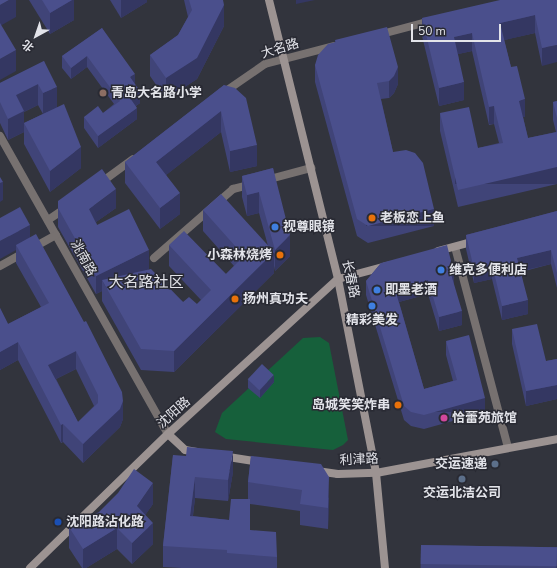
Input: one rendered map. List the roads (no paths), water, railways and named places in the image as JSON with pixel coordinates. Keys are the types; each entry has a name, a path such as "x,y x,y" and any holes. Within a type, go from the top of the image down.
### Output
{"main road":[{"name":"长春路","path":"269,0 285,59 338,279 376,473 385,568"},
{"path":"433,253 484,238"},
{"path":"338,279 397,263"},
{"name":"沈阳路","path":"30,568 168,434 338,279"},
{"path":"168,434 185,450 269,463"},
{"name":"利津路","path":"308,469 338,474 376,473 557,439"}],"street":[{"path":"369,37 438,20"},
{"name":"大名路","path":"214,100 265,64 346,43"},
{"name":"洮南路","path":"0,136 168,434"},
{"path":"92,188 137,156"},
{"path":"154,258 233,189 311,168"},
{"path":"48,220 73,202"},
{"path":"0,266 56,235"},
{"path":"455,246 508,447"}],"place":[{"name":"青岛大名路小学","path":"103,93"},
{"name":"老板恋上鱼","path":"372,218"},
{"name":"视尊眼镜","path":"275,227"},
{"name":"小森林烧烤","path":"280,255"},
{"name":"维克多便利店","path":"441,270"},
{"name":"即墨老酒","path":"377,290"},
{"name":"扬州真功夫","path":"235,299"},
{"name":"精彩美发","path":"372,306"},
{"name":"岛城笑笑炸串","path":"398,405"},
{"name":"恰蕾苑旅馆","path":"444,418"},
{"name":"交运速递","path":"495,464"},
{"name":"交运北洁公司","path":"462,479"},
{"name":"沈阳路沾化路","path":"58,522"}],"district":[{"name":"大名路社区","path":"146,283"}]}
